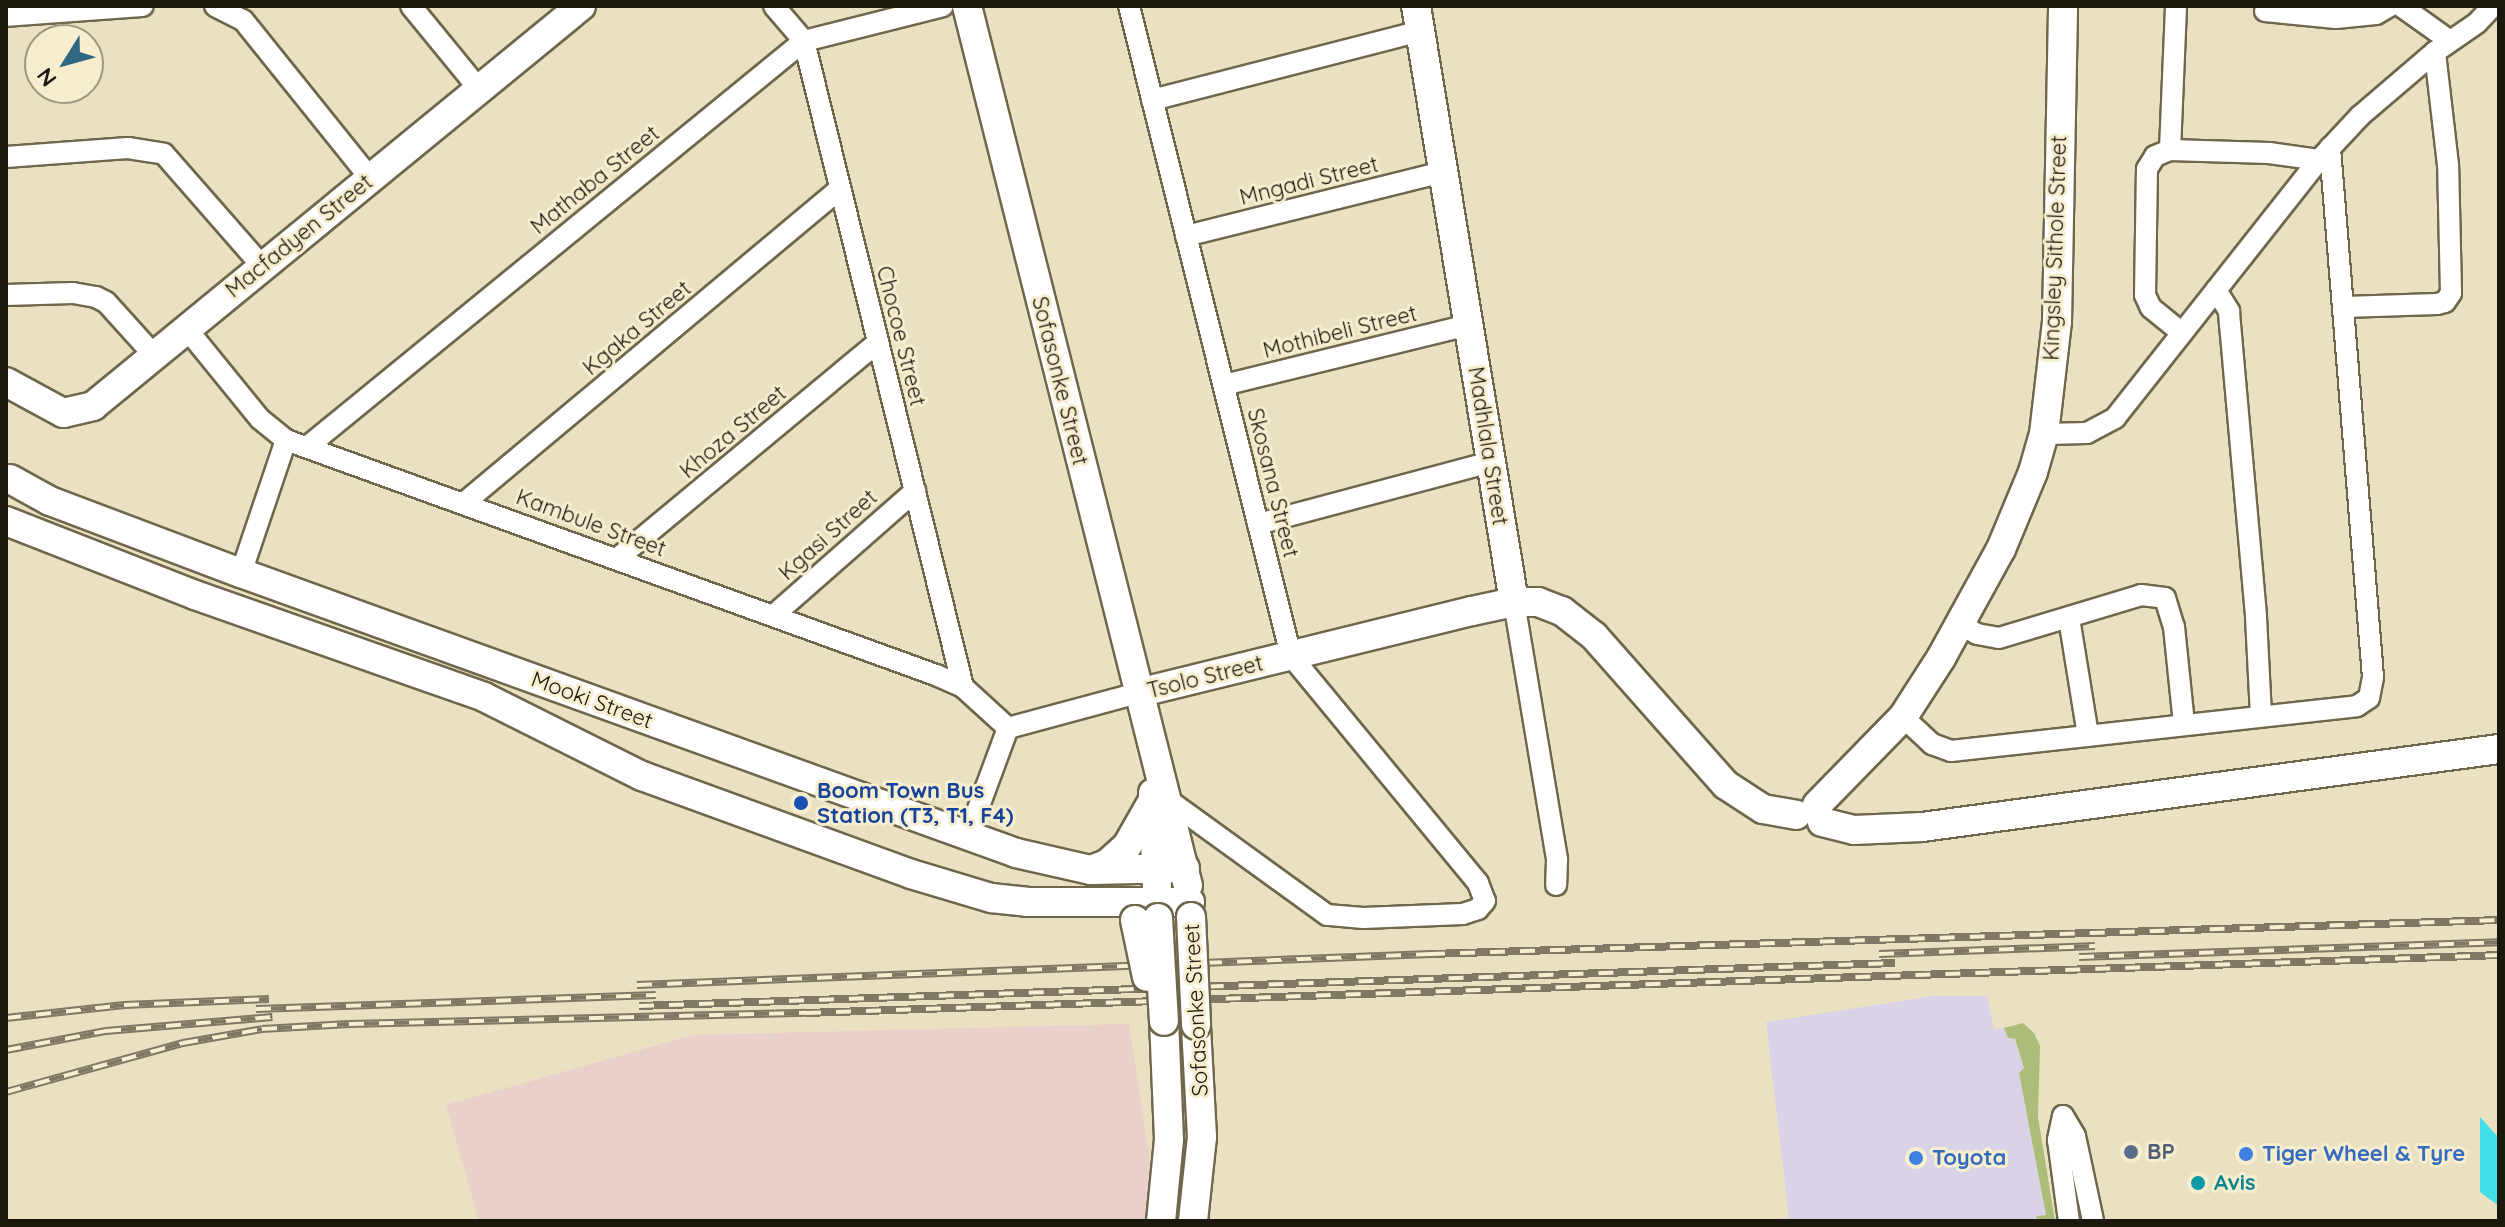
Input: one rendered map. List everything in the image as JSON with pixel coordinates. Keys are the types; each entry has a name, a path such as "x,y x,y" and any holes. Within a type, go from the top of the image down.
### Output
{"main road":[{"name":"Macfadyen Street","path":"6,382 63,413 78,412 93,406 581,6"},
{"name":"Sofasonke Street","path":"967,6 1154,756 1171,870 1191,909 1202,1137 1193,1221"},
{"name":"Kingsley Sithole Street","path":"1811,814 1903,717 1962,625 2013,522 2044,434 2057,322 2063,6"},
{"name":"Madhlala Street","path":"1418,19 1514,602"},
{"name":"Mooki Street","path":"13,475 241,573 1029,857 1091,870 1171,870"},
{"path":"6,510 13,475"},
{"name":"Mooki Street","path":"6,521 102,560 484,697 642,776 911,874 991,898 1144,911 1191,909"},
{"name":"Mooki Street","path":"6,535 102,560"},
{"name":"Tsolo Street","path":"1138,693 1514,602"},
{"path":"1514,602 1538,602 1576,619 1726,785 1763,809 1811,814 1854,830 1922,827 2499,749"},
{"path":"1091,870 1107,864 1127,846 1160,799"},
{"name":"Sofasonke Street","path":"1161,1221 1168,1171 1165,1063 1144,911 1171,870"}],"street":[{"path":"6,16 143,6"},
{"path":"215,6 233,12 243,20 370,178"},
{"path":"411,6 479,89"},
{"name":"Chocoe Street","path":"774,6 804,41 963,687"},
{"name":"Mathaba Street","path":"307,447 804,41 943,6"},
{"name":"Skosana Street","path":"1129,6 1291,656 1478,883 1485,901 1478,909 1463,914 1363,918 1327,915 1160,799"},
{"path":"2170,150 2176,6"},
{"path":"2265,11 2336,18 2376,14 2390,6"},
{"path":"2344,307 2437,304 2445,302 2451,293 2442,47 2401,6"},
{"path":"2044,434 2087,433 2107,425 2324,154 2360,116 2442,47 2477,23 2493,6"},
{"path":"1152,100 1418,19"},
{"path":"6,157 128,148 164,154 262,266"},
{"path":"2182,333 2151,308 2144,288 2147,169 2155,156 2170,150 2324,154"},
{"path":"1903,717 1932,744 1945,751 2357,706 2369,698 2372,692 2344,307 2324,154"},
{"name":"Mngadi Street","path":"1186,236 1443,172"},
{"name":"Kgaka Street","path":"464,503 840,189"},
{"path":"2216,290 2229,311 2256,617 2261,715"},
{"path":"6,295 73,293 96,297 106,302 153,354"},
{"name":"Mothibeli Street","path":"1224,385 1468,325"},
{"name":"Kambule Street","path":"186,328 260,419 286,440 618,558 963,687 1008,728"},
{"name":"Khoza Street","path":"618,558 878,342"},
{"path":"241,573 286,440"},
{"path":"1258,524 1491,462"},
{"name":"Kgasi Street","path":"774,615 915,491"},
{"path":"1962,625 1977,634 1999,638 2141,595 2165,598 2174,627 2184,723"},
{"name":"Madhlala Street","path":"1514,602 1557,860 1556,885"},
{"path":"2069,618 2088,735"},
{"name":"Tsolo Street","path":"1008,728 1138,693"},
{"path":"968,836 1008,728"},
{"path":"2069,1221 2058,1140 2063,1116 2075,1136 2093,1221"}],"shaded area":[{"path":"1934,996 1987,996 1994,1029 2004,1028 2008,1038 2014,1039 2024,1068 2019,1074 2046,1215 2037,1216 2036,1221 1750,1221 1789,1218 1766,1022"},
{"path":"1129,1024 1156,1201 1149,1221 479,1221 446,1105 693,1035"}],"green space":[{"path":"2023,1023 2034,1033 2040,1046 2038,1117 2055,1221 2036,1221 2037,1216 2046,1215 2019,1073 2024,1068 2015,1039 2008,1038 2004,1028"}],"water":[{"path":"2480,1117 2499,1138 2499,1206 2480,1192"}],"railway":[{"path":"637,985 1430,954 2499,920"},
{"path":"2079,957 2499,942"},
{"path":"1879,954 2095,946"},
{"path":"6,1092 183,1043 262,1029 349,1024 806,1013 2499,955"},
{"path":"639,1006 1895,963"},
{"path":"256,1009 656,995"},
{"path":"6,1018 124,1005 269,999"},
{"path":"6,1050 106,1031 272,1017"}],"place":[{"name":"Boom Town Bus Station (T3, T1, F4)","path":"801,803"},
{"name":"BP","path":"2131,1152"},
{"name":"Tiger Wheel & Tyre","path":"2246,1154"},
{"name":"Toyota","path":"1916,1158"},
{"name":"Avis","path":"2198,1183"}]}
